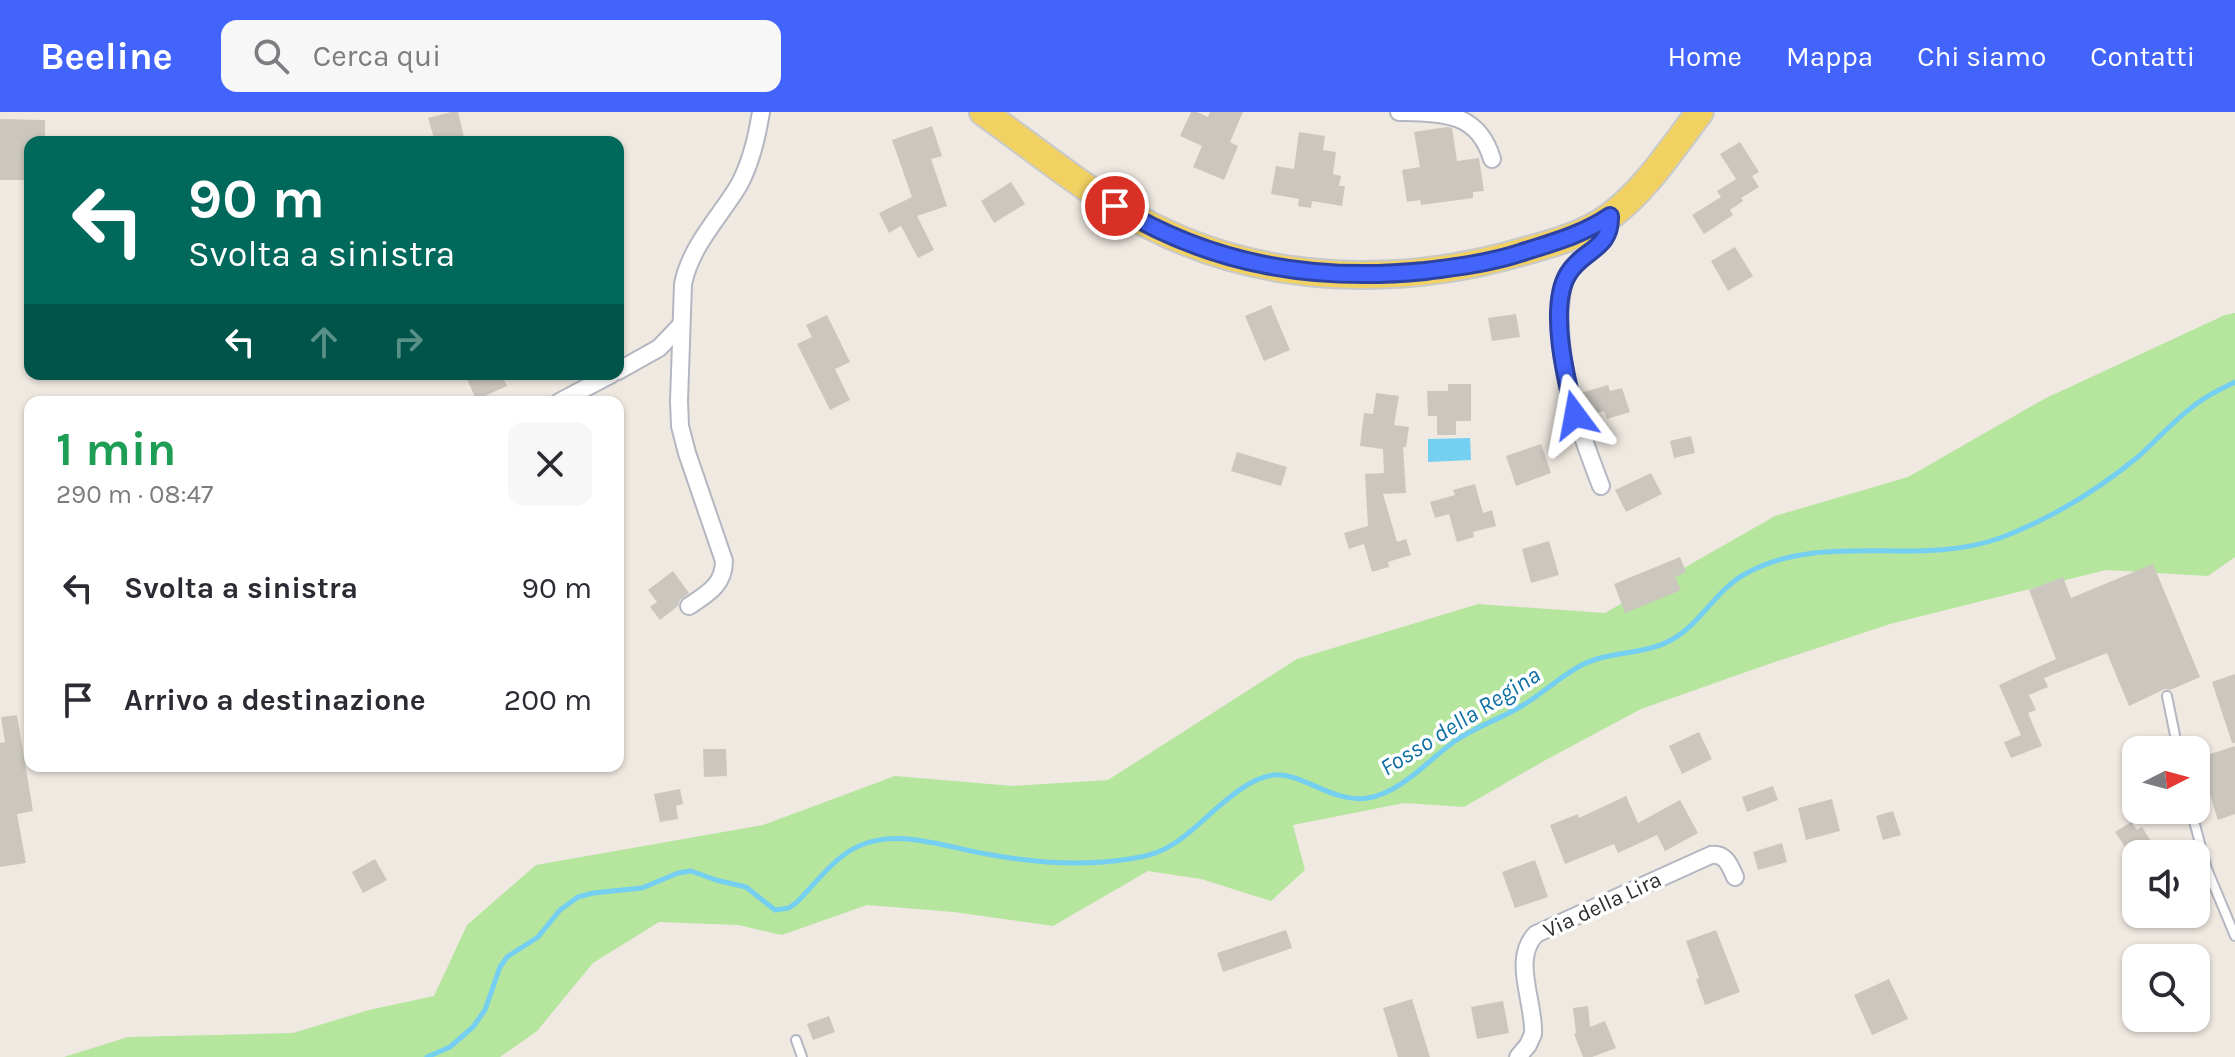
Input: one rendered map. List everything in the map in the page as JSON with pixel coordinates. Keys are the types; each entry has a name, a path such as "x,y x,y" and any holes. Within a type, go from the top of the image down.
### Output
{"main road":[{"path":"983,112 1098,194 1141,221 1184,241 1222,255 1281,269 1354,275 1459,267 1508,257 1581,232 1610,216 1644,183 1700,112"}],"street":[{"path":"689,606 716,586 723,573 724,561 680,426 683,292 687,269 697,248 741,180 752,154 761,112"},
{"path":"1399,112 1436,113 1468,121 1484,136 1492,159"},
{"path":"1601,486 1570,396 1561,349 1560,318 1566,278 1579,260 1605,239 1610,216"},
{"path":"624,368 666,343 681,325"},
{"path":"570,396 601,380"},
{"name":"Via della Lira","path":"1518,1057 1533,1034 1525,961 1527,945 1536,934 1711,855 1723,857 1735,877"}],"lane":[{"path":"2167,696 2175,736"},
{"path":"2195,824 2207,869 2235,936"},
{"path":"796,1040 802,1057"}],"green space":[{"path":"2235,313 2235,557 2208,576 2106,570 1890,624 1641,709 1464,807 1404,803 1293,825 1305,870 1271,901 1201,879 1148,871 1053,926 954,912 867,905 782,935 738,925 659,922 593,963 537,1031 500,1057 64,1057 128,1037 293,1033 369,1010 434,996 467,925 536,865 763,825 895,776 1013,786 1108,780 1297,659 1478,604 1605,613 1775,516 1908,477 2046,398"}],"water":[{"path":"1470,438 1471,460 1428,462 1428,439"}],"building":[{"path":"458,112 464,136 433,136 428,118"},
{"path":"1191,112 1208,117 1210,112 1243,112 1230,142 1238,146 1224,180 1193,167 1202,146 1180,136"},
{"path":"0,119 45,120 45,136 24,136 24,180 0,180"},
{"path":"932,126 942,156 931,159 947,206 917,216 934,250 918,258 901,226 889,233 879,213 912,197 892,140"},
{"path":"1452,128 1457,161 1479,158 1484,191 1473,192 1473,198 1421,205 1420,200 1407,202 1402,170 1420,167 1414,132"},
{"path":"1299,132 1325,136 1323,150 1336,152 1333,174 1341,176 1339,186 1345,186 1342,206 1312,201 1311,208 1298,206 1299,199 1271,194 1276,166 1294,169"},
{"path":"1740,142 1759,172 1752,176 1759,187 1741,198 1743,201 1730,210 1733,215 1704,234 1692,215 1721,197 1717,191 1736,179 1720,154"},
{"path":"1011,182 1025,204 994,223 981,201"},
{"path":"1735,247 1753,276 1728,291 1711,261"},
{"path":"1271,305 1290,350 1264,361 1245,316"},
{"path":"1516,314 1520,337 1492,341 1488,318"},
{"path":"827,315 850,362 835,369 850,400 830,410 797,344 812,337 806,325"},
{"path":"468,380 504,380 507,386 485,396 474,396"},
{"path":"1448,384 1471,384 1471,421 1456,421 1456,435 1437,435 1437,416 1428,416 1427,391 1448,391"},
{"path":"1608,385 1610,391 1622,388 1630,412 1607,419 1604,411 1588,416 1581,393"},
{"path":"1376,393 1399,396 1394,425 1409,427 1406,447 1403,447 1406,493 1383,494 1397,542 1406,539 1411,555 1388,562 1389,567 1372,572 1364,544 1349,549 1344,533 1368,526 1365,474 1384,473 1383,449 1360,446 1364,413 1373,414"},
{"path":"1691,436 1695,453 1674,458 1670,441"},
{"path":"1541,444 1551,473 1516,486 1506,456"},
{"path":"1237,452 1287,467 1281,486 1231,471"},
{"path":"1651,473 1662,494 1626,512 1615,490"},
{"path":"1475,484 1483,513 1492,510 1496,526 1473,532 1474,537 1457,542 1449,514 1435,518 1430,502 1455,495 1453,490"},
{"path":"1549,541 1559,575 1531,583 1522,549"},
{"path":"1680,557 1686,572 1675,577 1681,590 1625,613 1614,584"},
{"path":"2153,564 2200,677 2129,706 2107,653 2044,678 2048,687 2029,695 2036,710 2028,713 2042,746 2011,758 2004,742 2021,735 1999,685 2056,659 2029,590 2063,577 2071,598"},
{"path":"673,571 689,593 660,620 650,607 657,602 648,590"},
{"path":"2235,674 2235,743 2232,743 2212,682"},
{"path":"17,715 24,772 26,772 33,811 17,814 26,863 0,867 0,743 5,742 1,717"},
{"path":"1699,732 1712,759 1682,774 1669,746"},
{"path":"2235,746 2235,814 2218,820 2210,795 2210,754"},
{"path":"703,749 726,749 727,776 704,777"},
{"path":"1773,786 1778,800 1747,812 1742,797"},
{"path":"680,789 683,804 676,806 678,819 660,822 654,794"},
{"path":"1626,796 1638,823 1680,800 1698,833 1665,851 1657,835 1618,853 1614,844 1565,864 1550,825 1578,814 1579,818"},
{"path":"1832,799 1840,831 1806,840 1798,808"},
{"path":"1893,811 1901,835 1883,840 1876,816"},
{"path":"2132,824 2137,830 2142,827 2150,840 2122,840 2122,842 2115,832"},
{"path":"1782,843 1787,862 1758,870 1753,852"},
{"path":"375,859 387,880 363,893 352,872"},
{"path":"1535,860 1548,897 1515,908 1502,872"},
{"path":"1286,930 1292,948 1223,972 1217,953"},
{"path":"1716,930 1740,992 1705,1005 1686,941"},
{"path":"1889,979 1908,1019 1872,1035 1854,995"},
{"path":"1412,999 1430,1057 1398,1057 1383,1008"},
{"path":"1503,1001 1509,1033 1477,1039 1471,1007"},
{"path":"1588,1006 1590,1027 1605,1021 1616,1048 1583,1057 1574,1034 1573,1008"},
{"path":"829,1016 835,1032 813,1040 807,1024"}],"waterway":[{"name":"Fosso della Regina","path":"427,1057 450,1047 473,1027 485,1010 500,967 507,957 538,937 560,910 578,897 642,888 691,871 746,887 775,910 789,908 797,902 845,854 880,840 912,839 1043,862 1112,861 1147,855 1170,846 1235,793 1261,778 1285,775 1330,793 1355,799 1380,795 1403,783 1463,736 1520,707 1580,666 1673,639 1745,574 1775,561 1806,554 1937,550 2000,538 2055,513 2090,492 2139,456 2191,408 2235,382"}],"route":[{"path":"1115,206 1154,228 1222,255 1271,267 1328,274 1411,272 1497,260 1572,236 1610,216 1605,239 1572,268 1562,290 1559,325 1561,349 1575,415"}]}
